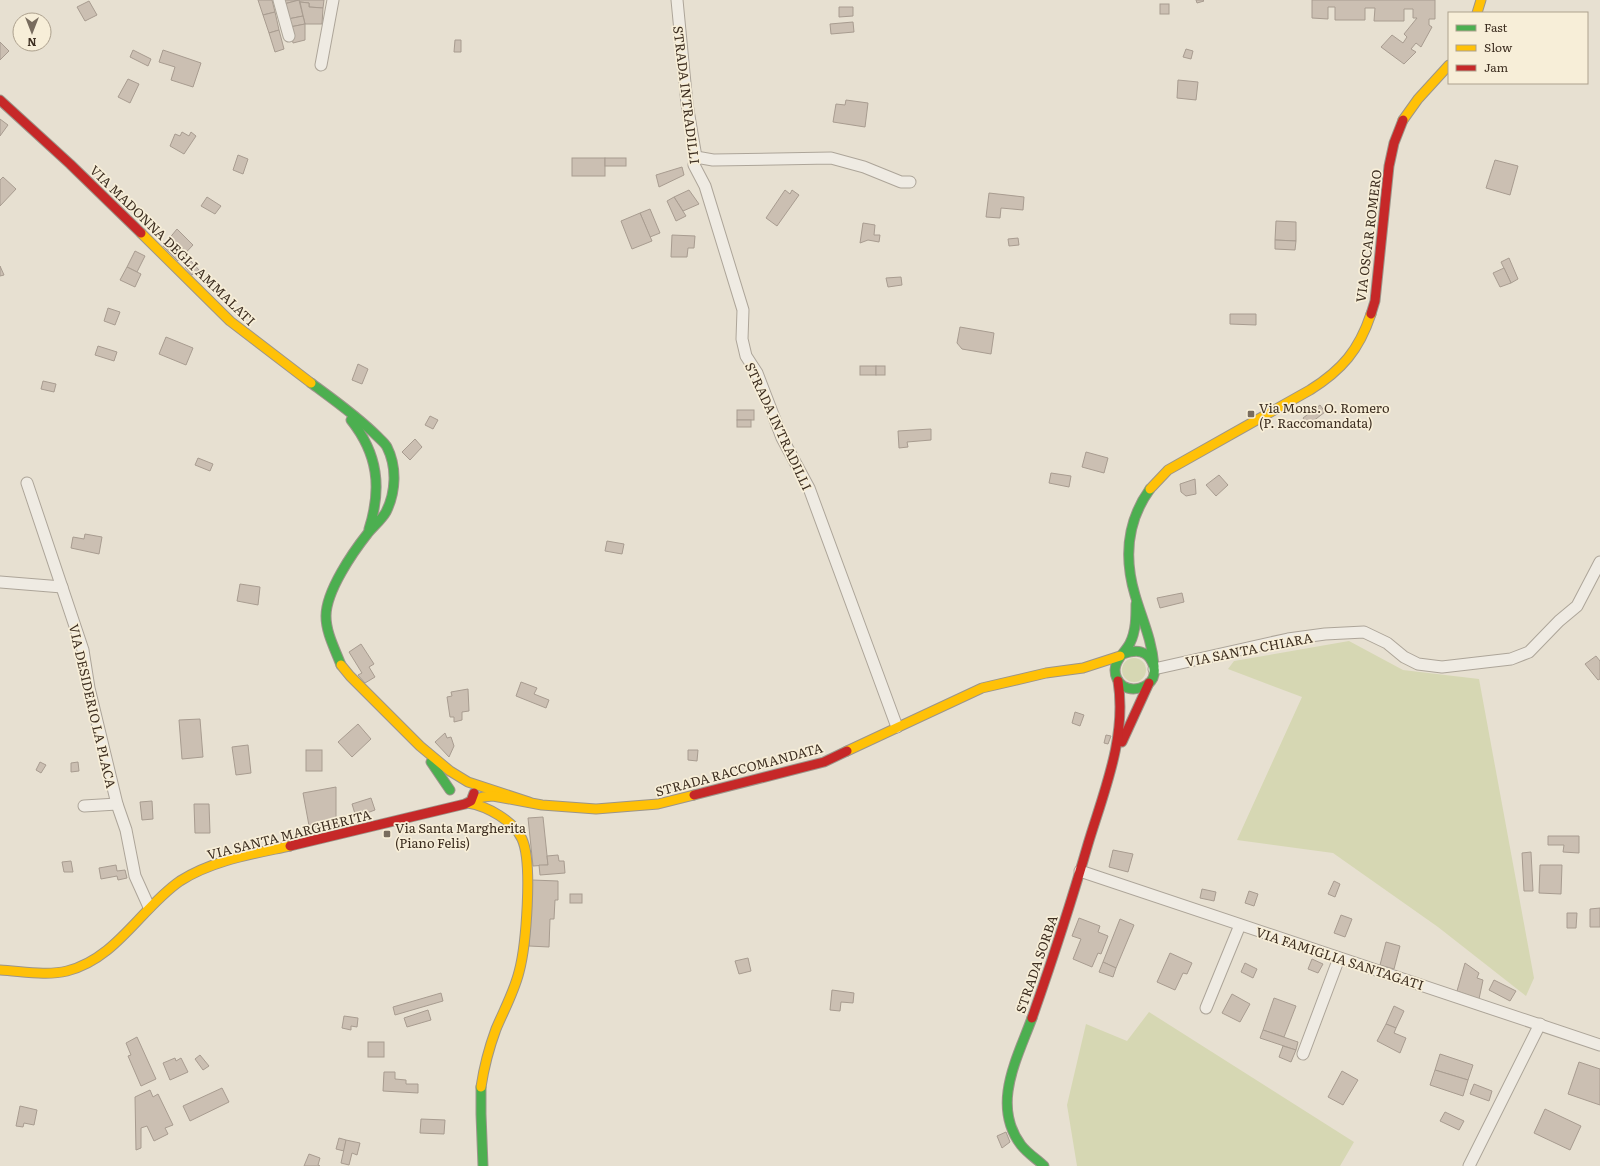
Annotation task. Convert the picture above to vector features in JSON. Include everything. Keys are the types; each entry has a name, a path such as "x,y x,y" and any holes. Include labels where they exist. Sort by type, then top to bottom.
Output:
{"street":[{"path":"279,0 289,36"},
{"path":"321,65 333,0"},
{"name":"STRADA INTRADILLI","path":"677,0 687,104 696,157 694,165 705,186 743,310 742,339 746,356 757,373 782,438 809,488 898,727"},
{"path":"1477,12 1481,0"},
{"name":"VIA OSCAR ROMERO","path":"1136,596 1131,579 1129,560 1130,534 1135,514 1142,500 1150,489 1168,470 1303,394 1328,378 1343,365 1357,345 1371,317 1375,301 1386,187 1396,138 1402,122 1413,106 1448,66"},
{"name":"VIA MADONNA DEGLI AMMALATI","path":"0,100 70,164 230,321 335,402"},
{"path":"696,157 713,160 831,158 864,167 901,182 910,182"},
{"path":"335,402 356,425 370,450 377,477 376,502 368,533"},
{"path":"335,402 364,423 387,446 396,468 393,490 386,512 368,533 332,589 326,616 329,634 342,666 350,676 420,746 467,781 474,788 473,797 468,803"},
{"name":"VIA DESIDERIO LA PLACA","path":"27,483 83,650 89,688 116,804 126,830 135,876 149,907"},
{"name":"VIA SANTA CHIARA","path":"1154,667 1288,639 1325,634 1364,632 1387,643 1404,657 1418,664 1442,668 1511,659 1529,652 1559,621 1577,606 1600,562"},
{"path":"0,582 62,587"},
{"path":"1113,759 1122,715 1122,694 1117,679 1115,666 1130,643 1134,632 1136,620 1136,596"},
{"path":"1113,759 1129,730 1154,674 1153,649 1148,628 1136,596"},
{"path":"1083,668 1136,650 1147,655 1154,667"},
{"path":"1083,668 1106,671 1117,679 1123,686 1130,689 1143,688 1149,683"},
{"name":"STRADA RACCOMANDATA","path":"529,802 542,805 596,808 658,804 824,762 982,688 1046,673 1083,668"},
{"path":"420,746 450,791 451,796 456,803 468,803 486,808 514,828 522,839 526,852 527,869 524,938 519,971 490,1046 482,1075 483,1166"},
{"name":"STRADA SORBA","path":"1044,1166 1021,1146 1013,1134 1008,1116 1006,1095 1009,1079 1050,966 1113,759"},
{"path":"427,812 441,805 454,783 458,781 467,781 529,802"},
{"name":"VIA SANTA MARGHERITA","path":"0,970 54,972 67,971 80,966 105,953 149,907 175,884 200,870 221,863 468,803 483,796 493,796 529,802"},
{"path":"84,806 116,804"},
{"name":"VIA FAMIGLIA SANTAGATI","path":"1080,871 1600,1045"},
{"path":"1206,1008 1240,925"},
{"path":"1302,1054 1339,958"},
{"path":"1469,1166 1540,1024"}],"green space":[{"path":"1349,641 1403,670 1479,679 1534,978 1526,996 1438,927 1333,853 1237,840 1302,697 1228,669 1234,661"},
{"path":"1134,658 1139,659 1145,665 1145,675 1139,681 1134,682 1129,681 1123,675 1122,670 1123,665 1129,659"},
{"path":"1149,1012 1354,1142 1340,1166 1077,1166 1067,1105 1086,1024 1127,1041"}],"building":[{"path":"258,0 272,0 275,12 263,15"},
{"path":"283,0 299,0 284,4"},
{"path":"299,0 303,16 288,19 284,4"},
{"path":"299,0 324,0 323,8 309,7 309,3 300,2"},
{"path":"1196,0 1203,0 1204,1 1197,3"},
{"path":"1312,0 1435,0 1435,19 1429,19 1429,25 1432,27 1421,47 1416,43 1411,49 1416,52 1404,64 1381,47 1392,35 1403,43 1407,37 1404,34 1417,18 1413,18 1413,9 1404,9 1404,21 1374,21 1375,8 1365,8 1365,20 1335,20 1335,7 1328,7 1328,19 1312,18"},
{"path":"89,1 97,15 85,21 77,7"},
{"path":"300,2 309,3 309,7 323,8 322,24 305,24"},
{"path":"1160,4 1169,4 1169,14 1160,14"},
{"path":"839,7 853,7 853,16 839,17"},
{"path":"275,12 279,30 269,33 263,15"},
{"path":"303,16 305,24 290,27 288,19"},
{"path":"853,22 854,32 831,34 830,24"},
{"path":"305,24 305,40 293,43 290,27"},
{"path":"279,30 284,49 275,52 269,33"},
{"path":"455,40 461,40 461,52 454,52"},
{"path":"0,42 9,51 0,60"},
{"path":"1186,49 1193,51 1191,59 1183,57"},
{"path":"133,50 151,59 148,66 130,57"},
{"path":"163,50 201,63 193,87 171,80 175,67 159,62"},
{"path":"128,79 139,84 130,103 118,97"},
{"path":"1178,80 1198,82 1196,100 1177,98"},
{"path":"846,100 868,103 865,127 833,122 836,104 845,105"},
{"path":"0,119 8,125 0,136"},
{"path":"182,132 189,136 191,132 196,136 184,154 170,146 175,134 180,136"},
{"path":"238,155 248,159 243,174 233,170"},
{"path":"572,158 605,158 605,176 572,176"},
{"path":"605,158 626,158 626,166 605,166"},
{"path":"1495,160 1518,166 1510,195 1486,188"},
{"path":"682,167 684,175 659,187 656,175"},
{"path":"3,177 16,189 0,206 0,180"},
{"path":"689,190 699,204 683,211 674,197"},
{"path":"785,190 790,194 792,190 799,195 777,226 766,218"},
{"path":"989,193 1024,197 1023,210 1001,208 1000,218 986,217"},
{"path":"207,197 221,206 215,214 201,206"},
{"path":"674,197 686,216 676,221 667,201"},
{"path":"650,209 660,233 650,237 640,213"},
{"path":"640,213 652,241 632,249 621,221"},
{"path":"1276,221 1296,222 1296,241 1275,240"},
{"path":"863,223 875,225 874,235 880,235 879,242 868,240 860,243"},
{"path":"177,229 193,245 178,261 163,246"},
{"path":"672,235 695,236 694,248 688,248 687,257 671,257"},
{"path":"1018,238 1019,245 1009,246 1008,239"},
{"path":"1275,240 1296,241 1295,250 1275,249"},
{"path":"135,251 145,256 137,272 127,267"},
{"path":"1509,258 1518,279 1511,283 1501,262"},
{"path":"191,261 199,270 192,275 185,267"},
{"path":"0,266 4,275 0,276"},
{"path":"127,267 141,274 135,287 120,280"},
{"path":"1504,268 1511,283 1500,287 1493,273"},
{"path":"901,277 902,285 888,287 886,278"},
{"path":"108,308 120,312 115,325 104,321"},
{"path":"1230,314 1256,314 1256,325 1230,324"},
{"path":"960,327 994,333 991,354 962,349 957,343"},
{"path":"166,337 193,348 186,365 159,354"},
{"path":"98,346 117,352 114,361 95,355"},
{"path":"358,364 368,369 362,384 352,380"},
{"path":"860,366 876,366 876,375 860,375"},
{"path":"876,366 885,366 885,375 876,375"},
{"path":"43,381 56,384 54,392 41,389"},
{"path":"1320,405 1325,412 1308,425 1303,418"},
{"path":"737,410 754,410 754,420 737,420"},
{"path":"430,416 438,420 433,429 425,425"},
{"path":"737,420 751,420 751,427 737,427"},
{"path":"931,429 931,440 907,442 908,447 899,448 898,431"},
{"path":"415,439 422,447 410,460 402,452"},
{"path":"1086,452 1108,458 1104,473 1082,467"},
{"path":"198,458 213,464 210,471 195,465"},
{"path":"1051,473 1071,476 1069,487 1049,483"},
{"path":"1219,475 1228,485 1216,496 1206,485"},
{"path":"1195,479 1196,494 1186,496 1181,492 1180,484"},
{"path":"85,534 102,537 99,554 71,548 73,537 84,539"},
{"path":"607,541 624,544 622,554 605,551"},
{"path":"240,584 260,587 258,605 237,601"},
{"path":"1182,593 1184,602 1160,608 1157,598"},
{"path":"361,644 374,664 369,667 375,677 365,683 358,675 362,673 349,652"},
{"path":"1596,656 1600,661 1600,679 1598,680 1585,664"},
{"path":"521,682 537,688 534,694 549,700 546,708 516,696"},
{"path":"468,689 469,711 462,712 462,720 454,722 454,717 450,717 447,697 452,696 451,692"},
{"path":"1075,712 1084,715 1080,726 1072,723"},
{"path":"200,719 203,757 182,759 179,720"},
{"path":"358,724 371,739 352,757 338,742"},
{"path":"445,733 447,738 451,737 454,746 449,757 435,742"},
{"path":"1106,735 1111,736 1108,744 1104,743"},
{"path":"248,745 251,773 236,775 232,747"},
{"path":"306,750 322,750 322,771 306,771"},
{"path":"688,750 698,750 697,761 688,760"},
{"path":"40,762 46,765 41,773 36,770"},
{"path":"78,762 79,771 71,772 71,763"},
{"path":"336,787 336,826 310,831 303,793"},
{"path":"371,798 375,810 356,817 352,804"},
{"path":"152,801 153,819 142,820 140,802"},
{"path":"194,804 209,804 210,833 195,833"},
{"path":"543,817 548,865 533,866 528,818"},
{"path":"1548,836 1579,836 1579,853 1563,852 1564,845 1548,845"},
{"path":"1113,850 1133,854 1128,872 1109,867"},
{"path":"1531,852 1533,891 1524,891 1522,853"},
{"path":"558,855 559,861 564,861 565,873 540,875 539,865 548,865 547,856"},
{"path":"71,861 73,872 64,872 62,862"},
{"path":"116,865 117,871 125,870 127,878 118,880 117,876 101,879 99,868"},
{"path":"1540,865 1562,865 1561,894 1539,893"},
{"path":"532,880 558,881 558,900 555,900 554,919 550,919 549,947 529,946"},
{"path":"1334,881 1340,884 1335,897 1328,894"},
{"path":"1202,889 1216,892 1214,901 1200,898"},
{"path":"1249,891 1258,894 1254,906 1245,903"},
{"path":"570,894 582,894 582,903 570,903"},
{"path":"1600,908 1600,927 1590,927 1590,909"},
{"path":"1567,913 1577,913 1576,928 1567,928"},
{"path":"1341,915 1352,919 1345,937 1334,933"},
{"path":"1079,918 1100,926 1098,932 1108,936 1101,954 1098,953 1092,967 1073,959 1081,939 1072,936"},
{"path":"1120,919 1134,925 1116,968 1103,962"},
{"path":"1386,942 1400,946 1394,969 1380,965"},
{"path":"1170,953 1192,963 1187,974 1183,973 1175,990 1157,982"},
{"path":"748,958 751,971 739,974 735,961"},
{"path":"1312,959 1323,964 1318,973 1308,969"},
{"path":"1103,962 1116,968 1113,977 1099,972"},
{"path":"1245,963 1257,969 1253,978 1241,972"},
{"path":"1465,963 1479,973 1477,978 1483,980 1479,999 1457,991"},
{"path":"1494,980 1516,991 1510,1001 1489,990"},
{"path":"832,990 854,993 853,1003 841,1002 840,1011 830,1010"},
{"path":"441,993 443,1001 395,1015 393,1007"},
{"path":"1232,994 1250,1004 1240,1022 1222,1013"},
{"path":"1274,998 1296,1006 1284,1037 1263,1030"},
{"path":"1394,1006 1404,1011 1396,1028 1386,1024"},
{"path":"428,1010 431,1020 407,1027 404,1018"},
{"path":"344,1016 358,1018 357,1027 351,1026 351,1030 342,1028"},
{"path":"1386,1024 1396,1028 1394,1033 1406,1038 1400,1053 1377,1041"},
{"path":"1263,1030 1298,1042 1296,1050 1260,1038"},
{"path":"137,1037 156,1079 141,1086 128,1056 131,1055 126,1043"},
{"path":"368,1042 384,1042 384,1057 368,1057"},
{"path":"1283,1046 1296,1050 1291,1062 1279,1057"},
{"path":"1440,1054 1473,1065 1468,1080 1435,1070"},
{"path":"200,1055 209,1066 203,1070 195,1059"},
{"path":"175,1058 176,1061 181,1058 188,1072 170,1080 163,1063"},
{"path":"1579,1062 1600,1069 1600,1105 1568,1094"},
{"path":"1435,1070 1468,1080 1463,1096 1430,1085"},
{"path":"1342,1071 1358,1080 1343,1105 1328,1097"},
{"path":"384,1072 395,1072 395,1079 406,1080 406,1084 418,1084 418,1093 383,1091"},
{"path":"1474,1084 1492,1091 1489,1101 1470,1094"},
{"path":"222,1088 229,1102 190,1121 183,1106"},
{"path":"150,1090 153,1097 158,1094 173,1125 165,1128 168,1134 154,1141 147,1126 141,1128 141,1148 136,1150 135,1097"},
{"path":"20,1106 37,1110 34,1125 24,1123 23,1127 16,1126"},
{"path":"1545,1109 1581,1126 1570,1150 1534,1133"},
{"path":"1445,1112 1464,1121 1459,1130 1440,1121"},
{"path":"421,1119 445,1120 444,1134 420,1133"},
{"path":"1006,1132 1010,1142 1002,1148 997,1136"},
{"path":"339,1138 346,1140 344,1151 336,1149"},
{"path":"346,1140 360,1143 357,1155 352,1153 349,1165 341,1163"},
{"path":"309,1154 320,1158 318,1165 320,1166 304,1166"}],"traffic: fast":[{"path":"311,383 353,415 384,443 390,455 394,471 392,496 386,512 355,550 341,572 330,595 327,606 326,622 331,641 341,665"},
{"path":"351,420 367,446 375,472 375,499 369,529"},
{"path":"1150,489 1142,501 1132,527 1129,567 1135,595 1149,638 1154,666"},
{"path":"1123,654 1139,651 1148,656 1152,662 1154,666 1153,678 1144,687 1131,689 1123,686 1116,677 1115,672 1115,666 1121,656 1128,647 1135,629 1136,604"},
{"path":"431,762 450,790"},
{"path":"1032,1018 1014,1066 1007,1098 1008,1114 1012,1130 1021,1145 1044,1166"},
{"path":"481,1087 483,1166"}],"traffic: slow":[{"path":"1477,12 1481,0"},
{"path":"1403,120 1418,99 1448,66"},
{"path":"141,233 230,321 311,383"},
{"path":"1150,489 1168,470 1310,390 1331,375 1355,349 1371,314"},
{"path":"847,751 982,688 1046,673 1083,668 1120,656"},
{"path":"341,665 350,676 420,746 450,771 468,782 529,802"},
{"path":"471,801 483,797 493,796 542,805 596,809 658,804 694,795"},
{"path":"468,803 483,807 499,815 518,832 522,839 525,851 528,885 522,960 509,1001 491,1043 481,1087"},
{"path":"0,970 51,973 67,971 84,965 100,956 114,944 166,892 180,881 220,863 290,846"}],"traffic: jam":[{"path":"0,100 70,164 141,233"},
{"path":"1371,314 1375,301 1389,166 1394,143 1403,120"},
{"path":"1032,1018 1068,910 1107,784 1117,743 1120,702 1118,681"},
{"path":"1122,742 1149,683"},
{"path":"694,795 824,762 847,751"},
{"path":"290,846 465,804 471,801 474,793"}],"place":[{"name":"Via Mons. O. Romero (P. Raccomandata)","path":"1251,414"},
{"name":"Via Santa Margherita (Piano Felis)","path":"387,834"}]}
